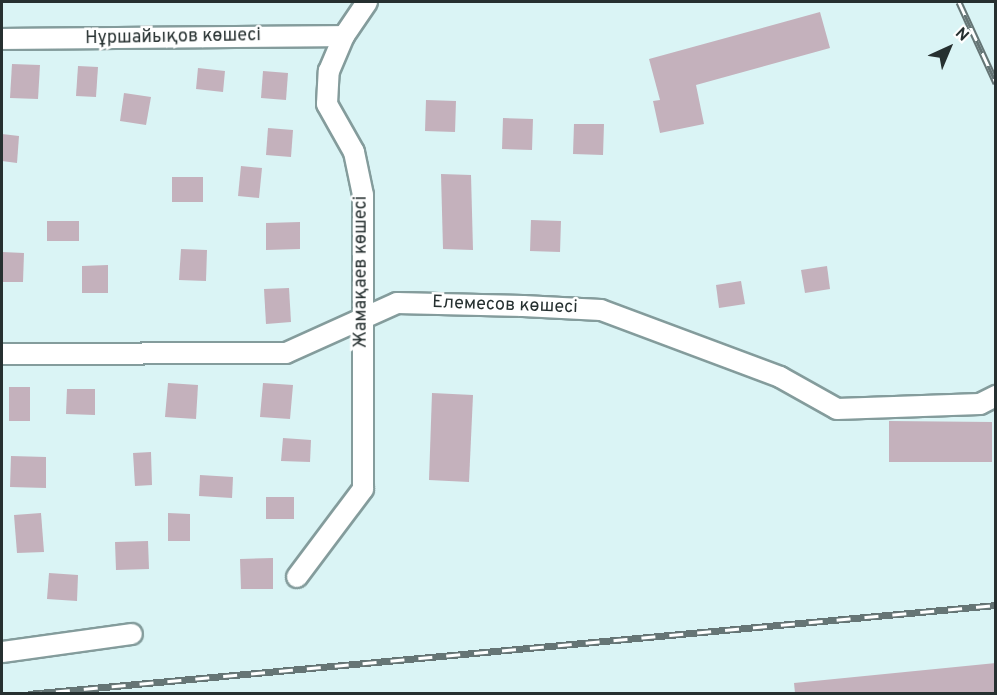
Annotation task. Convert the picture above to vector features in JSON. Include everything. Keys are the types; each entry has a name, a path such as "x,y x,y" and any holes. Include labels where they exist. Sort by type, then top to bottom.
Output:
{"street":[{"name":"Жамақаев көшесі","path":"297,577 363,489 363,195 354,152 327,104 328,71 344,36 367,2"},
{"name":"Нұршайықов көшесі","path":"2,39 344,36"},
{"name":"Елемесов көшесі","path":"2,354 286,353 397,303 602,310 780,377 837,409 980,404 996,396"},
{"path":"2,652 132,634"}],"building":[{"path":"820,12 830,48 696,85 704,124 660,133 653,101 660,100 649,59"},
{"path":"12,64 40,65 38,99 10,98"},
{"path":"78,66 98,67 96,97 76,96"},
{"path":"198,68 225,71 223,92 196,89"},
{"path":"263,71 288,73 286,100 261,98"},
{"path":"124,93 151,97 146,125 120,121"},
{"path":"426,100 456,101 455,132 425,131"},
{"path":"503,118 533,119 532,150 502,149"},
{"path":"574,124 604,124 603,155 573,154"},
{"path":"268,128 293,130 291,157 266,155"},
{"path":"2,134 19,136 17,163 2,161"},
{"path":"241,166 262,168 259,198 238,196"},
{"path":"441,174 471,175 473,250 443,249"},
{"path":"172,177 203,177 203,202 172,202"},
{"path":"531,220 561,221 560,252 530,251"},
{"path":"47,221 79,221 79,241 47,241"},
{"path":"300,222 300,249 266,250 266,223"},
{"path":"181,249 207,250 206,281 179,280"},
{"path":"2,252 24,253 23,282 2,282"},
{"path":"108,265 108,293 82,293 82,266"},
{"path":"827,266 830,289 805,293 801,270"},
{"path":"741,281 745,304 719,308 716,285"},
{"path":"289,288 291,322 266,324 264,289"},
{"path":"168,383 198,385 196,419 165,417"},
{"path":"263,383 293,385 290,419 260,417"},
{"path":"9,387 30,387 30,421 9,421"},
{"path":"67,389 95,389 95,415 66,414"},
{"path":"432,393 473,395 469,482 429,480"},
{"path":"889,421 992,422 992,462 889,462"},
{"path":"283,438 311,440 310,462 281,461"},
{"path":"151,452 152,485 135,486 133,453"},
{"path":"11,456 46,457 46,488 10,487"},
{"path":"200,475 233,477 232,498 199,496"},
{"path":"266,497 294,497 294,519 266,519"},
{"path":"41,513 44,552 17,553 14,515"},
{"path":"168,513 190,514 190,541 168,541"},
{"path":"148,541 149,569 116,570 115,542"},
{"path":"273,558 273,589 241,589 240,559"},
{"path":"49,573 78,575 77,601 47,599"},
{"path":"996,663 996,693 795,693 794,683"}],"railway":[{"path":"959,2 996,83"},
{"path":"28,694 996,605"}]}
